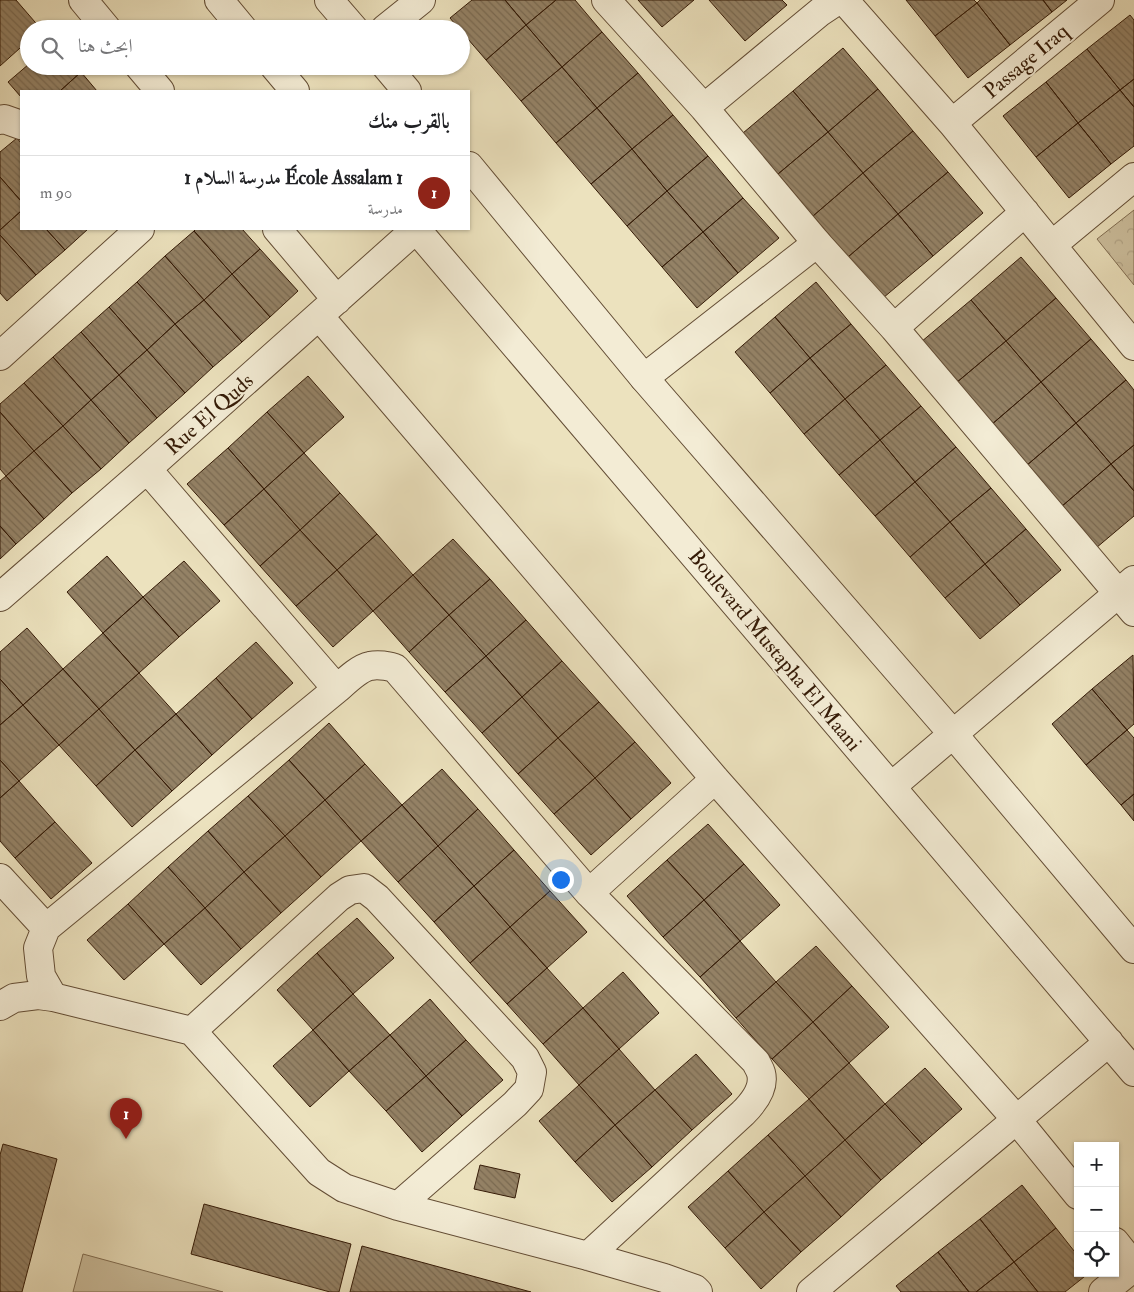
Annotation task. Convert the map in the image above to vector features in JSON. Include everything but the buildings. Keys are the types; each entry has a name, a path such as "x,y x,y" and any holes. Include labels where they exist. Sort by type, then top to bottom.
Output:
{"street":[{"path":"83,0 100,20"},
{"path":"219,0 236,20"},
{"path":"329,0 346,20"},
{"path":"396,20 421,0"},
{"path":"606,0 704,108 817,243 1128,595 953,734 892,786"},
{"path":"844,0 952,123 1134,346"},
{"name":"Passage Iraq","path":"952,123 1100,0"},
{"path":"704,108 823,4"},
{"path":"147,75 159,90"},
{"path":"281,75 293,90"},
{"path":"393,75 405,90"},
{"path":"0,120 4,119 20,125"},
{"path":"470,167 644,378 953,734 1134,949"},
{"path":"1052,246 1134,177"},
{"path":"894,328 1025,212"},
{"path":"277,230 328,308 715,779 1017,1120 1074,1190"},
{"name":"Rue El Quds","path":"0,597 415,230"},
{"name":"Boulevard Mustapha El Maani","path":"417,230 1134,1072"},
{"path":"0,356 133,231"},
{"path":"644,378 817,243"},
{"path":"148,468 336,689"},
{"path":"53,997 41,976 39,958 38,948 46,928 353,676 368,666 382,665 395,668 589,893 756,1062 761,1074 762,1081 754,1102 743,1114 588,1256"},
{"path":"589,893 715,779"},
{"path":"0,878 46,928"},
{"path":"192,1031 339,897 350,890 364,888 377,898 525,1058 532,1072 529,1090 515,1104 398,1206"},
{"path":"0,1006 14,998 38,995 192,1031 319,1172 344,1188 398,1206 664,1278 695,1289 698,1292"},
{"path":"811,1292 1109,1042"},
{"path":"1103,1292 1134,1266 1119,1247"}],"green space":[{"path":"1134,210 1134,285 1097,239"},
{"path":"83,1254 223,1292 73,1292"}],"place":[{"name":"École Assalam 1 مدرسة السلام 1","path":"126,1139"}]}
